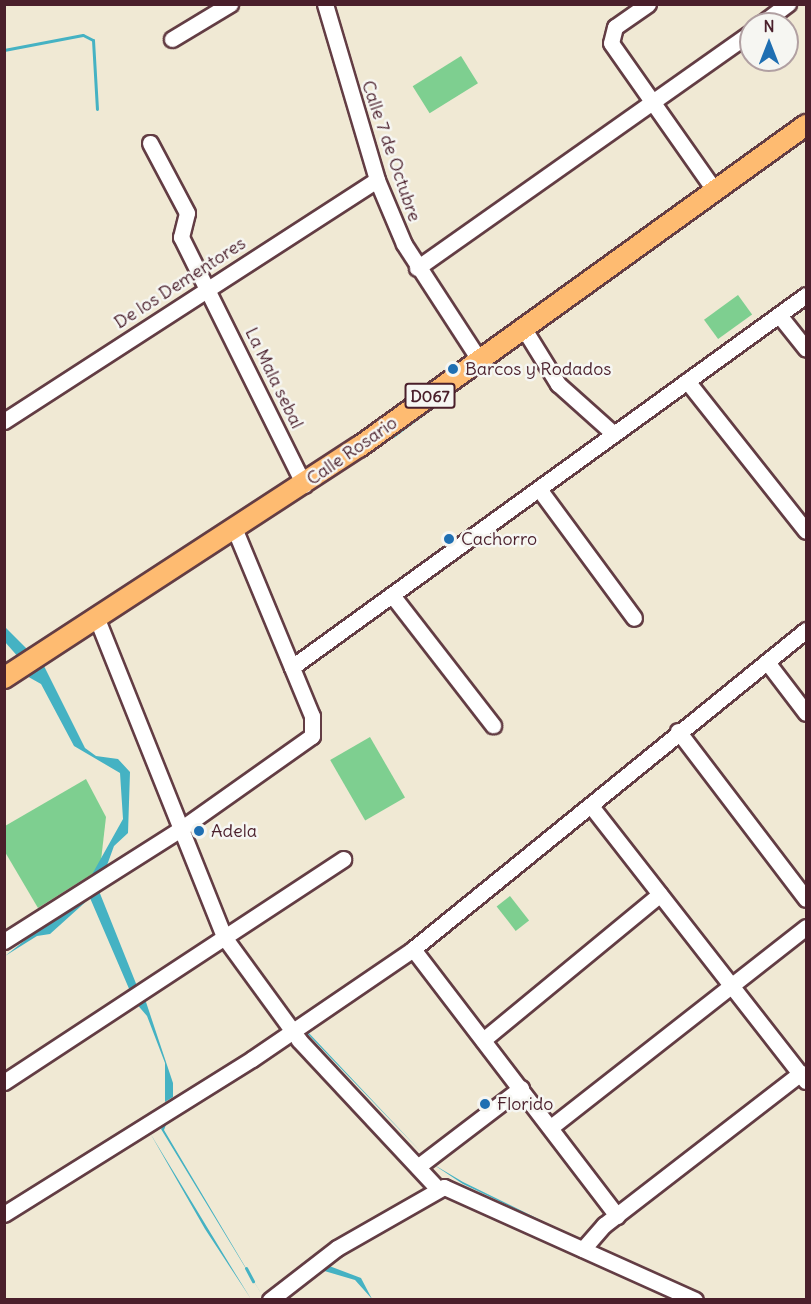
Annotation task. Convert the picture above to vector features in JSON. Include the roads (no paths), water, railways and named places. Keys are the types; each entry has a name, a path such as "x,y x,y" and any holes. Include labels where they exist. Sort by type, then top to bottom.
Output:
{"main road":[{"name":"Calle Rosario","path":"12,673 303,485 480,361 807,125"}],"street":[{"path":"172,39 230,4"},
{"name":"Calle 7 de Octubre","path":"325,4 377,180 417,268 480,361"},
{"path":"648,4 610,34 653,105 715,191"},
{"path":"417,268 653,105 739,41"},
{"name":"La Mala sebal","path":"150,143 185,208 181,237 303,485"},
{"name":"De los Dementores","path":"4,421 377,180"},
{"path":"292,668 807,295"},
{"path":"779,315 807,349"},
{"path":"524,329 558,384 614,434"},
{"path":"687,381 807,531"},
{"path":"538,489 634,618"},
{"path":"4,941 106,874 179,830 312,736 312,717 235,530"},
{"path":"392,595 493,725"},
{"path":"97,619 179,830 224,937 292,1032 420,1165 437,1188"},
{"path":"4,1214 292,1032 413,949 591,806 678,731 807,630"},
{"path":"767,662 807,713"},
{"path":"678,731 807,898"},
{"path":"583,1249 617,1216 804,1077 591,806"},
{"path":"4,1082 343,859"},
{"path":"483,1040 660,894"},
{"path":"551,1127 807,927"},
{"path":"413,949 617,1216"},
{"path":"420,1165 521,1088"},
{"path":"270,1299 337,1248 437,1188 450,1189 695,1299"}],"water":[{"path":"521,342 394,438 392,436"},
{"path":"4,626 27,649 29,654 20,659 5,642"},
{"path":"43,664 85,748 96,756 118,759 130,772 128,833 114,846 106,868 90,878 123,819 120,773 74,746 41,684 25,675"},
{"path":"99,891 137,986 130,991 90,898 50,934 37,936 5,956 75,901"},
{"path":"221,948 145,999 173,1083 173,1097 165,1102 165,1063 147,1016 135,1002"},
{"path":"306,1030 423,1154 305,1031 293,1039"},
{"path":"168,1119 164,1130 262,1295 161,1129"},
{"path":"150,1133 230,1265 251,1299 205,1229"},
{"path":"431,1163 463,1182 581,1240 463,1184"},
{"path":"324,1264 361,1278 372,1299 355,1280 321,1270"}],"waterway":[{"path":"4,50 83,35 93,40 97,109"},
{"path":"246,1268 253,1281"}],"place":[{"name":"Barcos y Rodados","path":"453,369"},
{"name":"Cachorro","path":"449,539"},
{"name":"Adela","path":"199,831"},
{"name":"Florido","path":"485,1104"}]}
